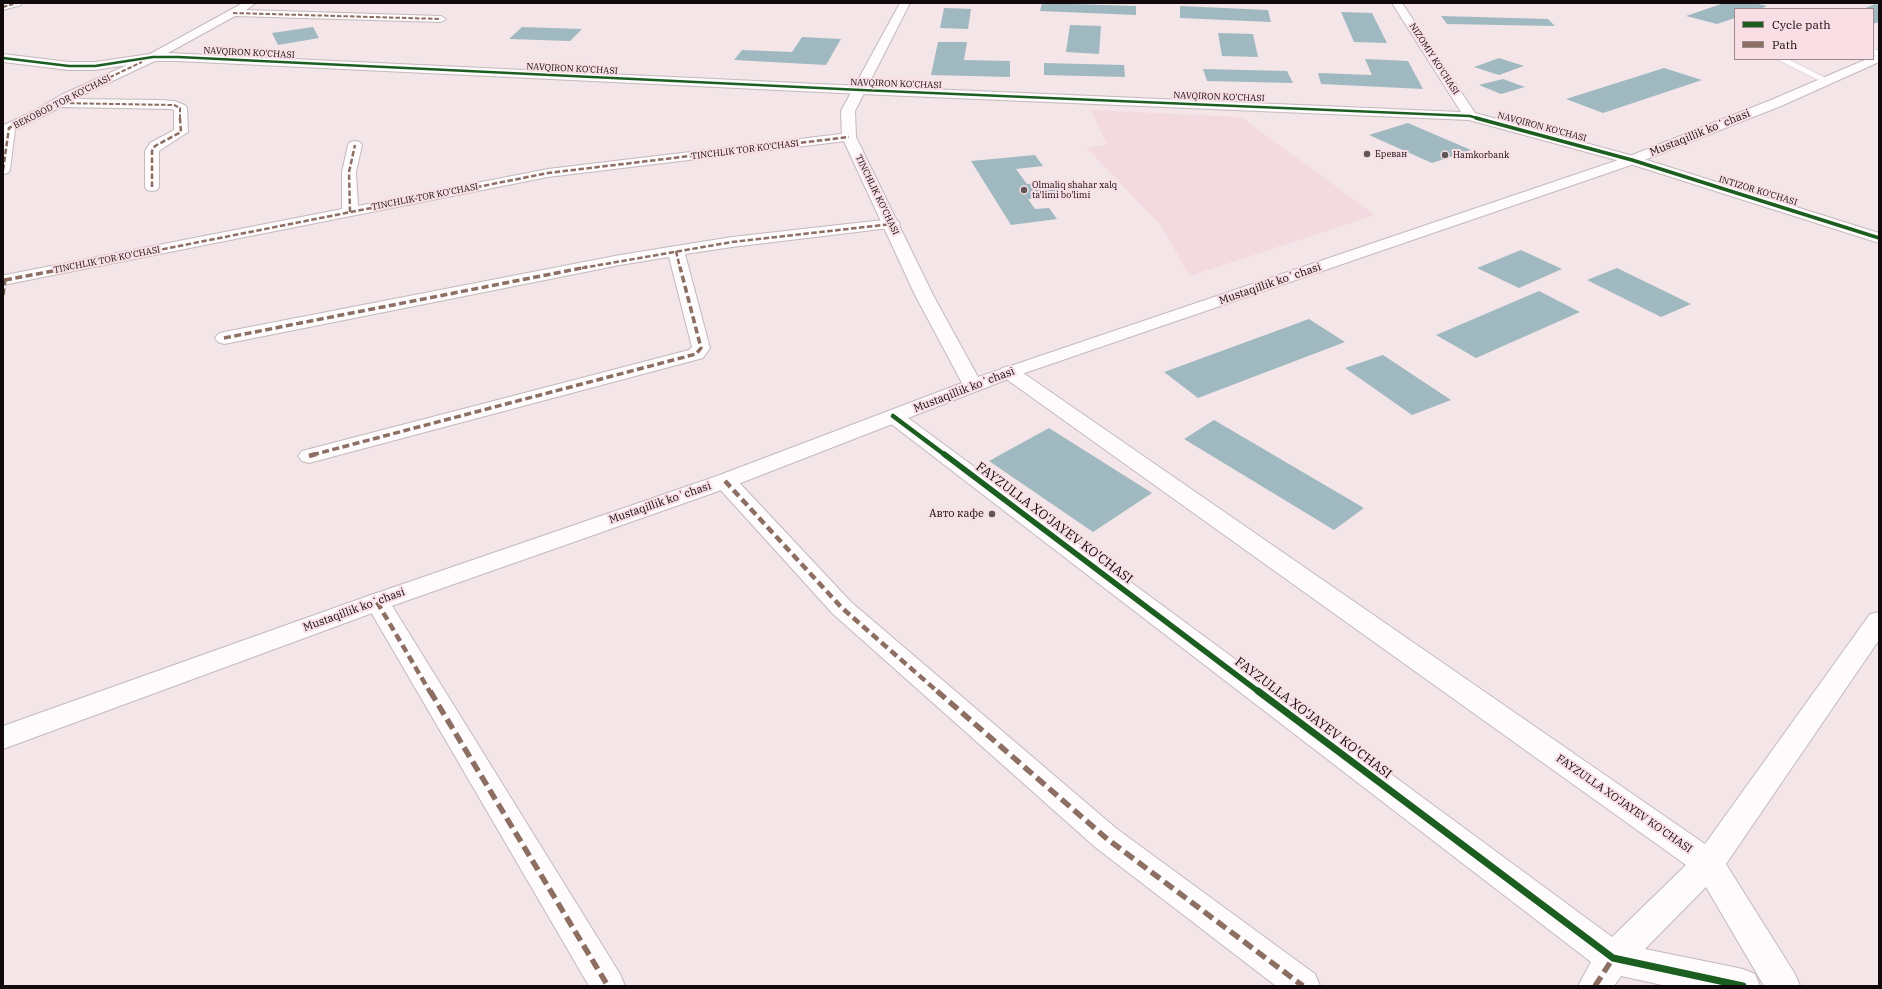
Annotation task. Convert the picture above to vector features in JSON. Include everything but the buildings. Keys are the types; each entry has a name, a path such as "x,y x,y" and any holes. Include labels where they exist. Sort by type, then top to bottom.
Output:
{"street":[{"path":"3,7 17,3"},
{"name":"BEKOBOD TOR KO'CHASI","path":"3,170 9,128 153,57 251,3"},
{"name":"TINCHLIK KO'CHASI","path":"905,3 861,90 848,111 849,138 892,224 924,295 973,385"},
{"name":"NIZOMIY KO'CHASI","path":"1397,3 1470,116"},
{"path":"233,12 442,19"},
{"path":"3,58 47,64 95,66 153,57"},
{"name":"NAVQIRON KO'CHASI","path":"153,57 861,90 1470,116 1632,160"},
{"name":"Mustaqillik koʻchasi","path":"3,738 377,602 725,480 1009,372 1632,160 1827,81 1879,58"},
{"path":"57,103 160,104 174,105 180,108 181,132 155,146 152,151 152,187"},
{"name":"TINCHLIK TOR KO'CHASI","path":"4,285 350,212 548,174 849,138"},
{"path":"350,212 349,172 355,145"},
{"name":"INTIZOR KO'CHASI","path":"1632,160 1879,238"},
{"path":"224,338 620,260 732,242 892,224"},
{"path":"308,456 696,354 701,348 676,251"},
{"name":"FAYZULLA XO‘JAYEV KO'CHASI","path":"1009,372 1709,864"},
{"name":"FAYZULLA XO‘JAYEV KO'CHASI","path":"893,416 1614,958 1743,986"},
{"path":"725,480 848,614 1106,838 1303,986"},
{"path":"377,602 470,759 608,986"},
{"path":"1595,986 1614,958 1709,864 1879,621"},
{"path":"1709,864 1783,986"}],"lane":[{"path":"1783,60 1827,81"}],"shaded area":[{"path":"1091,110 1241,117 1375,215 1190,276 1161,226 1086,147 1107,145"}],"marked path":[{"path":"3,7 17,3"},
{"path":"233,13 441,19"},
{"path":"3,170 9,128 37,115 66,98 142,62"},
{"path":"57,103 160,104 174,105 180,108 181,132 155,146 152,151 152,187"},
{"path":"5,280 548,173 849,137"},
{"path":"350,212 349,172 355,145"},
{"path":"224,338 620,260 732,242 892,224"},
{"path":"309,456 696,354 701,348 676,251"},
{"path":"3,280 5,280 3,295"},
{"path":"725,481 842,608 1106,838 1303,986"},
{"path":"377,602 608,986"},
{"path":"1595,986 1613,958"}],"cycle path":[{"path":"3,58 25,62 69,66 95,66 153,57 178,57 861,90 1470,116 1632,160 1879,238"},
{"path":"893,416 1613,958 1743,986"}],"place":[{"name":"Ереван","path":"1367,154"},
{"name":"Hamkorbank","path":"1445,155"},
{"name":"Olmaliq shahar xalq ta'limi bo'limi","path":"1024,190"},
{"name":"Авто кафе","path":"992,514"}]}
